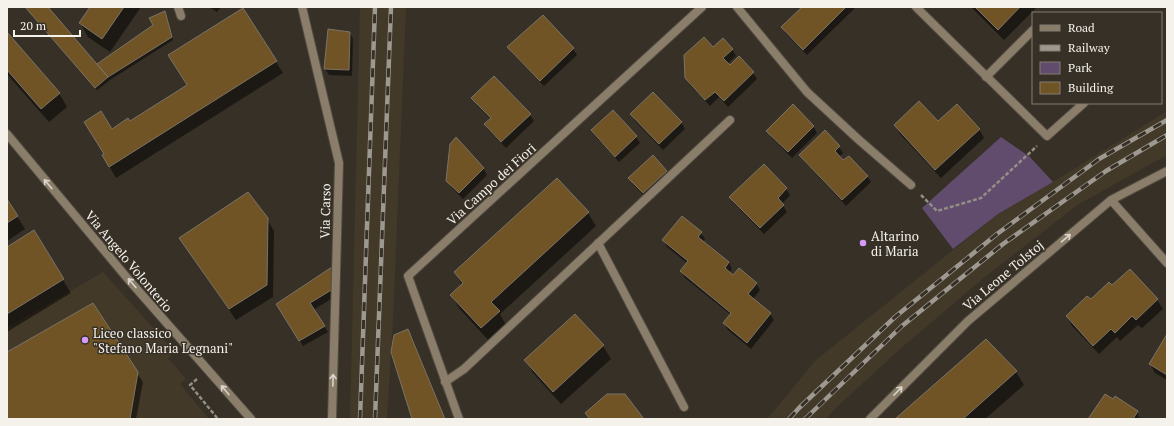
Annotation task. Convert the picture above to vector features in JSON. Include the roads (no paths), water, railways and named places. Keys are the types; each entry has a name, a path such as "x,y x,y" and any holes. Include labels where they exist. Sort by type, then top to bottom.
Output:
{"street":[{"path":"178,7 181,16"},
{"name":"Via Carso","path":"302,7 338,163 332,419"},
{"name":"Via Campo dei Fiori","path":"459,419 408,276 702,7"},
{"path":"737,7 807,92 911,185"},
{"path":"916,7 1047,136 1083,104"},
{"path":"986,77 1032,31"},
{"path":"446,382 464,369 730,120"},
{"name":"Via Angelo Volonterio","path":"7,134 158,313 251,419"},
{"name":"Via Leone Tolstoj","path":"870,419 968,321 1111,200 1167,171"},
{"path":"1111,200 1167,263"},
{"path":"598,243 684,407"}],"railway":[{"path":"360,419 375,7"},
{"path":"375,419 391,7"},
{"path":"789,419 895,317 997,234 1099,159 1167,120"},
{"path":"805,419 902,326 1003,244 1106,171 1167,135"}],"place":[{"name":"Altarino di Maria","path":"863,243"},
{"name":"Liceo classico \"Stefano Maria Legnani\"","path":"85,340"}]}
